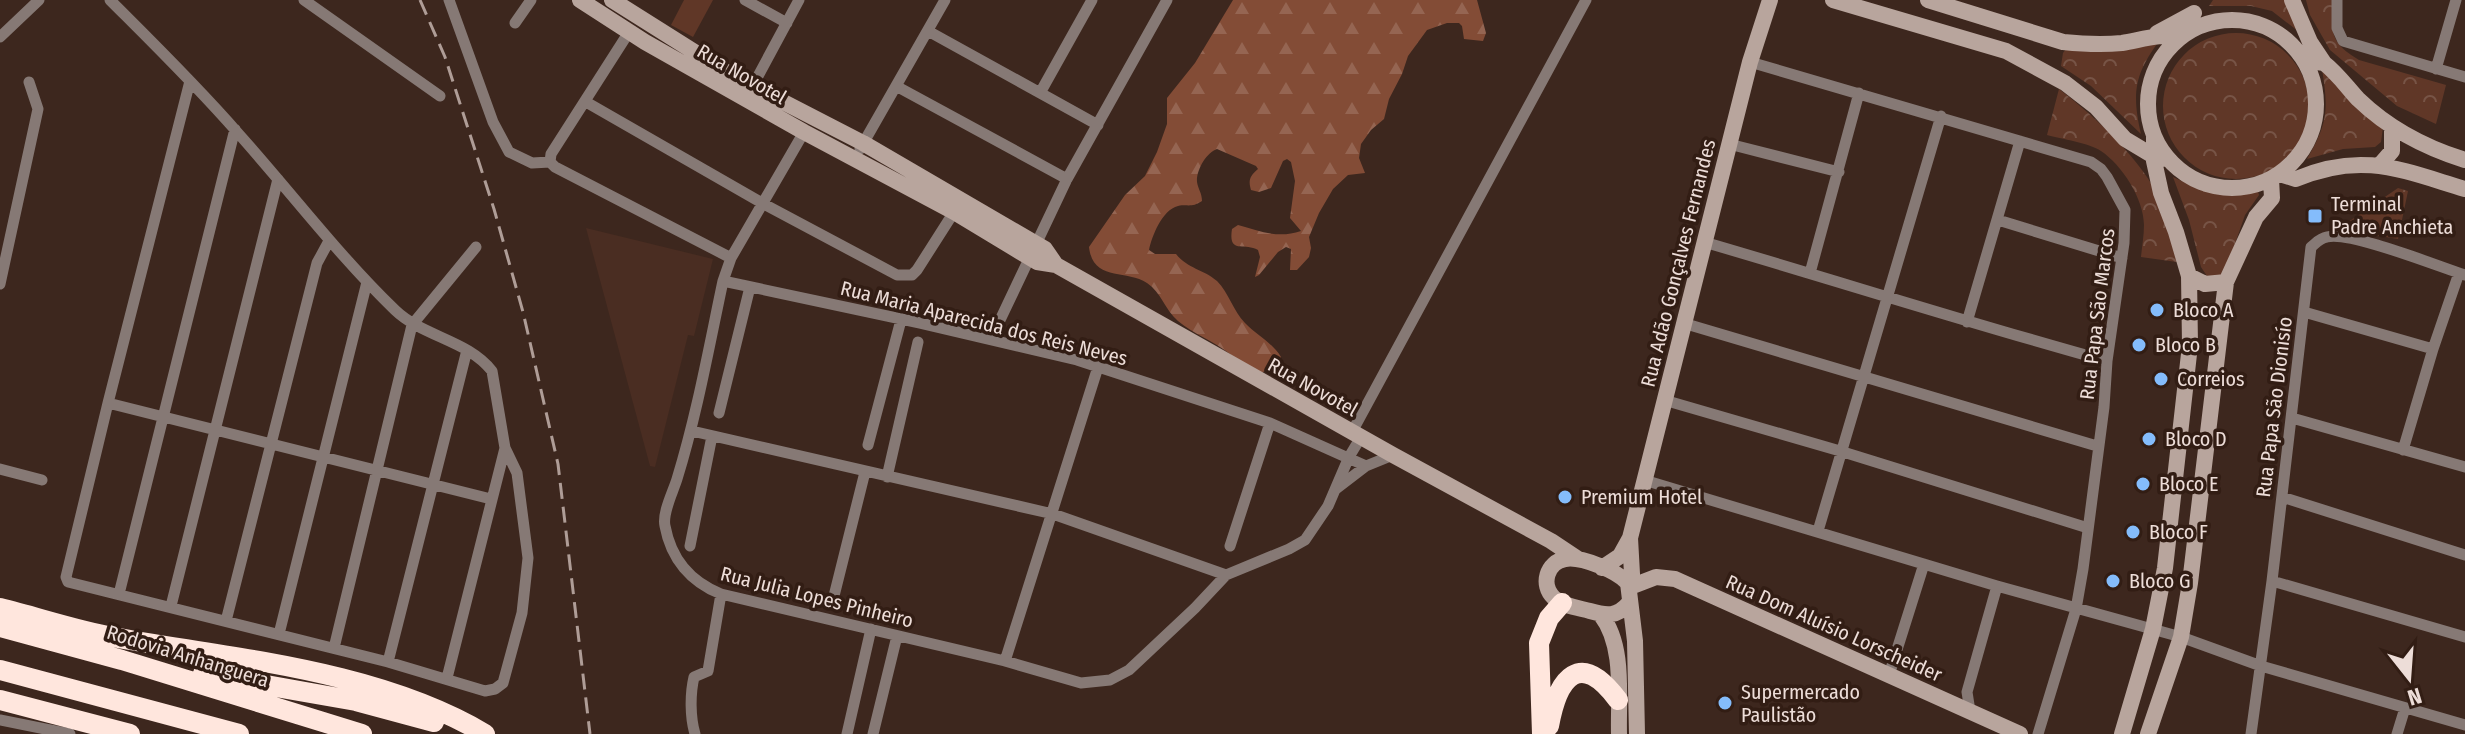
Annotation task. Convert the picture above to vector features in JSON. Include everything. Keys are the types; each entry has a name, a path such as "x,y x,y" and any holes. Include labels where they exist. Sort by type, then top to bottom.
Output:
{"highway":[{"path":"1545,734 1539,643 1549,618 1562,603"},
{"path":"0,608 108,636 369,685 441,711 485,734"},
{"name":"Rodovia Anhanguera","path":"0,627 122,660 362,734"},
{"path":"122,660 356,701 476,734"},
{"path":"0,670 239,734"},
{"path":"1545,734 1559,689 1572,675 1581,673 1595,677 1618,700"},
{"path":"0,700 130,734"}],"street":[{"path":"0,37 39,0"},
{"path":"110,0 190,81 235,129 367,282 412,325 467,350 492,371 505,448 517,473 528,558 522,613 503,683 495,689 485,691 388,662 68,582 66,577 108,403 190,81"},
{"path":"304,0 440,96"},
{"path":"449,0 493,122 509,152 532,163 550,162 731,258"},
{"path":"515,23 531,0"},
{"path":"745,0 787,23"},
{"path":"749,93 799,0"},
{"path":"854,159 945,0"},
{"path":"1040,93 1092,0"},
{"path":"991,339 1067,179 1167,0"},
{"name":"Rua Julia Lopes Pinheiro","path":"804,132 731,258 723,281 692,431 664,523 677,560 687,573 708,589 721,594 1005,661 1081,683 1110,680 1129,670 1226,575 1305,540 1328,506 1356,434 1586,0"},
{"name":"Rua Adão Gonçalves Fernandes","path":"1602,568 1620,556 1630,538 1750,62 1770,0"},
{"path":"1833,0 2006,51 2059,79 2096,107 2125,139 2201,183 2220,188 2247,187 2338,165 2358,164 2402,171 2465,189"},
{"path":"1918,25 1928,0 2063,42 2100,44 2182,36 2208,23 2235,20 2261,25 2311,57 2392,127 2465,160"},
{"path":"2184,173 2162,151 2154,137 2148,116 2148,94 2154,72 2165,53 2182,36 2194,13 2206,0"},
{"path":"2268,203 2314,128 2317,109 2311,57 2292,0"},
{"path":"2337,0 2337,28 2343,41 2465,77"},
{"path":"2436,69 2456,0"},
{"path":"550,162 551,154 629,32 620,2 587,4"},
{"name":"Rua Novotel","path":"620,2 804,132 1032,250"},
{"name":"Rua Novotel","path":"587,4 629,32 749,93 863,143 1032,250 1037,262 1056,265 1551,541 1578,559"},
{"path":"2147,38 2194,13"},
{"path":"928,31 1098,125"},
{"name":"Rua Papa São Marcos","path":"1750,62 2091,162 2101,169 2125,210 2127,217 2107,361 2104,407 2076,609 2038,734"},
{"path":"0,284 38,109 29,82"},
{"path":"896,86 1067,179"},
{"path":"1810,273 1859,93"},
{"path":"586,102 762,203 897,275 905,277 917,270 954,212"},
{"path":"1818,531 1941,116"},
{"path":"2379,166 2392,151 2392,127"},
{"path":"119,594 235,129"},
{"path":"2122,734 2153,629 2165,568 2190,345 2189,276 2161,193 2154,157 2154,137"},
{"path":"1967,322 2020,141"},
{"path":"1729,144 1839,172"},
{"path":"2148,734 2181,637 2226,282 2256,217 2268,203 2282,177"},
{"path":"171,606 278,179"},
{"path":"1998,220 2122,258"},
{"name":"Rua Papa São Dionisío","path":"2251,734 2311,247 2330,235 2351,237 2462,274"},
{"path":"226,621 317,263 329,241"},
{"path":"1704,242 2107,361"},
{"path":"334,648 412,325 476,247"},
{"path":"2403,450 2433,349 2462,274"},
{"path":"2189,276 2205,284 2226,282"},
{"name":"Rua Maria Aparecida dos Reis Neves","path":"723,281 991,339 1098,367 1270,423 1366,466"},
{"path":"279,634 367,282"},
{"path":"719,413 750,287"},
{"path":"2304,312 2433,349"},
{"path":"868,445 901,320"},
{"path":"1683,323 2097,446"},
{"path":"887,477 918,342"},
{"path":"388,662 467,350"},
{"path":"1005,661 1098,367"},
{"path":"1664,400 2088,528"},
{"path":"108,403 491,499"},
{"path":"2292,418 2465,467"},
{"path":"1230,546 1270,423"},
{"path":"692,431 1053,514 1226,575"},
{"path":"690,546 712,436"},
{"path":"447,678 505,448"},
{"name":"Rua Julia Lopes Pinheiro","path":"1336,489 1366,466 1393,455"},
{"path":"0,469 42,480"},
{"path":"833,600 865,472"},
{"path":"1644,480 1997,586 2181,637 2261,666 2465,725"},
{"path":"2282,497 2465,555"},
{"name":"Rua Adão Gonçalves Fernandes","path":"1630,538 1632,574 1629,591 1635,641 1637,734"},
{"path":"1548,570 1566,558 1578,559 1615,572 1629,591 1616,614 1601,615 1555,599 1547,582 1548,570 1551,541"},
{"path":"1889,675 1924,564"},
{"name":"Rua Dom Aluísio Lorscheider","path":"1629,591 1656,577 1675,579 2020,734"},
{"path":"2272,581 2465,637"},
{"path":"1954,704 1964,699 1967,692 1997,586"},
{"path":"695,734 692,726 692,686 694,677 708,671 721,594"},
{"path":"1601,615 1609,624 1616,646 1619,734"},
{"path":"847,734 871,629"},
{"path":"873,734 897,636"},
{"path":"1967,692 1970,711"},
{"path":"2397,734 2405,708"},
{"path":"0,720 70,734"}],"shaded area":[{"path":"586,228 713,259 694,336 688,335 655,467 650,466"}],"green space":[{"path":"684,0 713,0 693,37 671,25"},
{"path":"1233,0 1477,0 1486,33 1483,41 1464,39 1459,23 1447,23 1427,30 1408,56 1389,99 1384,119 1361,144 1359,158 1365,173 1348,175 1333,189 1309,237 1309,257 1297,270 1290,270 1291,249 1286,247 1255,277 1260,257 1258,250 1235,245 1231,237 1232,229 1238,225 1277,234 1301,231 1290,218 1295,181 1291,162 1287,159 1283,161 1271,188 1259,192 1251,190 1250,183 1251,176 1258,169 1256,166 1217,149 1203,162 1198,172 1202,201 1172,208 1163,218 1149,250 1155,254 1176,254 1217,281 1241,318 1281,357 1278,364 1261,373 1258,379 1224,349 1178,321 1147,283 1112,273 1097,265 1089,247 1125,195 1145,176 1167,124 1167,98 1195,63"},
{"path":"2213,0 2288,0 2303,35 2272,11 2251,6 2209,6"},
{"path":"2306,0 2334,0 2334,36 2342,48 2359,60 2446,85 2436,124 2397,106 2330,50 2310,15"},
{"path":"2236,33 2264,39 2287,55 2303,78 2309,106 2303,134 2287,157 2264,173 2236,179 2208,173 2185,157 2169,134 2163,106 2169,78 2185,55 2208,39"},
{"path":"2163,36 2146,60 2138,82 2136,106 2141,134 2091,86 2061,66 2063,53 2069,45"},
{"path":"2321,63 2383,127 2381,142 2375,147 2343,149 2307,159 2320,134 2325,112"},
{"path":"2059,89 2089,113 2143,171 2166,211 2184,263 2141,257 2144,225 2140,204 2124,174 2109,157 2090,146 2047,135"},
{"path":"2173,177 2214,191 2257,188 2259,195 2245,215 2223,278 2207,276 2201,267 2189,220"},
{"path":"2398,188 2408,191 2398,239 2338,229"}],"railway":[{"path":"420,0 445,57 523,312 558,464 590,734"}],"place":[{"name":"Terminal Padre Anchieta","path":"2315,216"},
{"name":"Bloco A","path":"2157,310"},
{"name":"Bloco B","path":"2139,345"},
{"name":"Correios","path":"2161,379"},
{"name":"Bloco D","path":"2149,439"},
{"name":"Bloco E","path":"2143,484"},
{"name":"Premium Hotel","path":"1565,497"},
{"name":"Bloco F","path":"2133,532"},
{"name":"Bloco G","path":"2113,581"},
{"name":"Supermercado Paulistão","path":"1725,703"}]}
